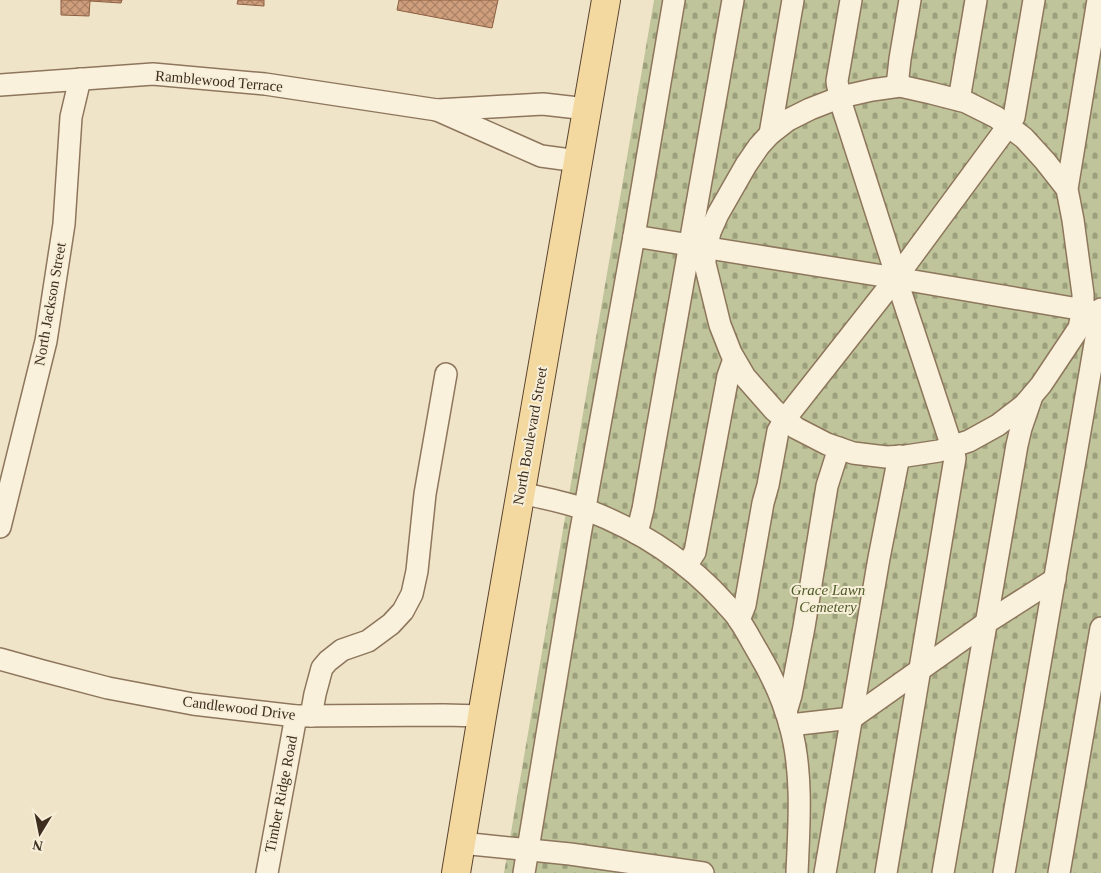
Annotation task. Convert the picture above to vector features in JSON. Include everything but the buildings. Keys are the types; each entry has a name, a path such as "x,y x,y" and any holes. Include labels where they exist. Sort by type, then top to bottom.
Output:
{"main road":[{"name":"North Boulevard Street","path":"456,873 606,0"}],"street":[{"path":"524,873 585,509 674,0"},
{"path":"637,533 698,246 733,0"},
{"path":"770,134 793,0"},
{"path":"851,0 837,81 838,89 896,278 955,458 886,873"},
{"path":"900,86 899,68 910,0"},
{"path":"959,100 976,0"},
{"path":"739,620 746,605 763,503 778,431 785,419 896,278 1014,117 1034,0"},
{"path":"1004,873 1055,579 1096,311 1083,294 1073,220 1066,189 1098,0"},
{"name":"Ramblewood Terrace","path":"0,85 153,74 265,84 437,110 543,104 587,109"},
{"name":"North Jackson Street","path":"0,527 46,341 64,224 71,116 80,79"},
{"path":"698,246 710,232 746,165 770,134 788,120 810,109 841,97 872,90 900,86 966,102 988,113 1024,138 1045,161 1066,189"},
{"name":"Ramblewood Terrace","path":"437,110 541,156 578,161"},
{"path":"634,236 1096,311"},
{"path":"698,246 704,255 720,325 731,353 745,377 774,410 796,428 819,440 853,453 886,457 939,451 969,441 998,425 1024,405 1041,385 1079,328 1096,311"},
{"path":"686,566 695,552 728,376 734,359"},
{"name":"Timber Ridge Road","path":"267,873 304,716 315,694 322,668 342,650 368,641 391,624 402,611 412,594 418,571 426,494 446,374"},
{"path":"943,873 1017,445 1033,394"},
{"path":"788,719 827,486 839,448"},
{"path":"825,873 879,558 899,456"},
{"path":"521,493 585,509 651,540 686,566 712,589 739,620 764,661 780,694 788,719 798,768 797,873"},
{"path":"788,719 852,718 986,623 1055,579"},
{"path":"1059,873 1101,628"},
{"name":"Candlewood Drive","path":"0,659 118,690 193,704 304,716 482,716"},
{"path":"461,843 528,849 586,865 704,873"}],"green space":[{"name":"Grace Lawn Cemetery","path":"654,0 1101,0 1101,873 504,873"}]}
